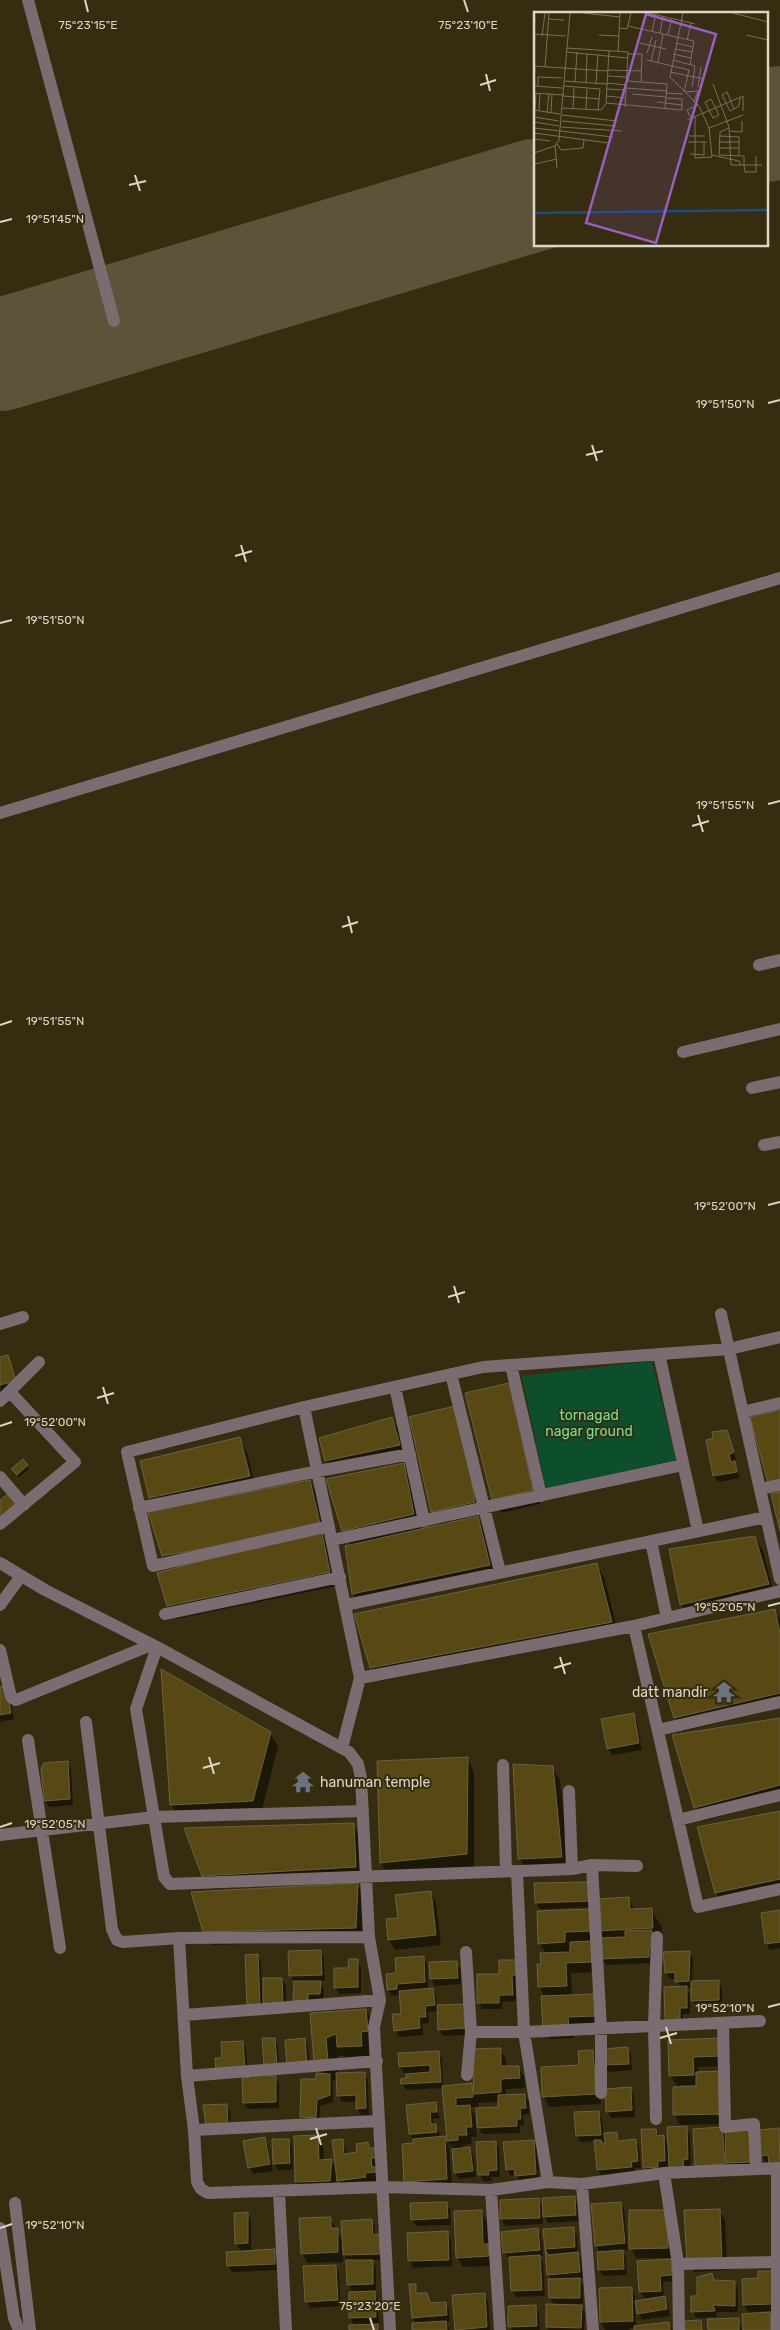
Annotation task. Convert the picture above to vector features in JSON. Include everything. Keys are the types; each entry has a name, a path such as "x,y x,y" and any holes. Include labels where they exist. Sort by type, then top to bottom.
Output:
{"street":[{"path":"28,0 114,321"},
{"path":"0,812 780,578"},
{"path":"759,965 780,960"},
{"path":"683,1052 780,1029"},
{"path":"752,1088 780,1082"},
{"path":"764,1145 780,1142"},
{"path":"721,1314 766,1517 777,1549 780,1579"},
{"path":"0,1324 23,1317"},
{"path":"329,1526 152,1566 127,1452 304,1407 483,1367 729,1349 780,1337"},
{"path":"659,1354 698,1531"},
{"path":"0,1524 75,1462 5,1396 39,1362"},
{"path":"511,1365 541,1496"},
{"path":"451,1374 500,1572"},
{"path":"395,1386 424,1520"},
{"path":"743,1412 780,1403"},
{"path":"304,1407 360,1678 342,1748"},
{"path":"139,1508 410,1454"},
{"path":"332,1540 683,1465"},
{"path":"0,1477 24,1505"},
{"path":"760,1489 780,1485"},
{"path":"346,1605 766,1517"},
{"path":"651,1541 667,1618"},
{"path":"0,1563 45,1590 154,1646 342,1748 349,1752 358,1764 363,1811 369,1937 380,2000 374,2027 390,2330"},
{"path":"0,1605 21,1576"},
{"path":"165,1614 340,1577"},
{"path":"360,1678 634,1626 780,1591"},
{"path":"634,1626 698,1907 780,1889"},
{"path":"0,1650 11,1697 16,1700 154,1646"},
{"path":"154,1646 136,1709 164,1877 170,1884 572,1869 592,1866 637,1866"},
{"path":"658,1730 780,1702"},
{"path":"86,1722 114,1938 123,1942 179,1938 369,1937"},
{"path":"28,1740 60,1948"},
{"path":"503,1765 524,2032 548,2182"},
{"path":"569,1790 572,1869"},
{"path":"678,1820 780,1795"},
{"path":"0,1835 99,1825 154,1817 363,1811"},
{"path":"592,1866 601,2029 600,2093"},
{"path":"656,2119 654,2026 657,1937"},
{"path":"179,1938 185,2015 187,2076 194,2130 197,2182 201,2190 208,2193 382,2187 491,2190 548,2182 582,2184 664,2174 779,2168 777,2330"},
{"path":"466,1952 471,2032 467,2075"},
{"path":"185,2015 380,2000"},
{"path":"471,2032 524,2032 760,2022"},
{"path":"723,2024 725,2127 754,2124 756,2168"},
{"path":"187,2076 377,2061"},
{"path":"194,2130 378,2121"},
{"path":"664,2174 678,2264 679,2330"},
{"path":"582,2184 593,2330"},
{"path":"491,2190 500,2330"},
{"path":"279,2192 286,2330"},
{"path":"15,2203 30,2330"},
{"path":"0,2228 14,2318 19,2330"},
{"path":"678,2264 778,2262"}],"green space":[{"name":"tornagad nagar ground","path":"652,1361 676,1460 546,1489 522,1376"}],"building":[{"path":"8,1355 16,1381 0,1385 0,1357"},
{"path":"509,1383 533,1490 492,1500 465,1393"},
{"path":"459,1405 475,1502 431,1512 409,1417"},
{"path":"780,1410 780,1483 769,1487 750,1417"},
{"path":"392,1417 400,1445 325,1461 319,1438"},
{"path":"727,1430 734,1452 729,1455 731,1462 735,1461 737,1472 713,1476 706,1440 713,1438 712,1432"},
{"path":"240,1437 250,1476 149,1498 140,1461"},
{"path":"23,1459 28,1465 17,1475 11,1469"},
{"path":"404,1463 414,1514 342,1531 326,1479"},
{"path":"310,1480 321,1528 162,1556 148,1512"},
{"path":"780,1492 780,1531 771,1494"},
{"path":"9,1493 18,1504 0,1519 0,1500"},
{"path":"478,1516 490,1565 352,1594 345,1546"},
{"path":"321,1528 330,1572 167,1606 157,1573"},
{"path":"755,1536 769,1584 680,1605 669,1549"},
{"path":"597,1563 612,1622 370,1668 354,1614"},
{"path":"775,1609 780,1633 780,1693 674,1718 648,1634"},
{"path":"161,1669 271,1732 253,1801 170,1805"},
{"path":"7,1686 11,1713 0,1715 0,1687"},
{"path":"634,1713 639,1743 607,1749 601,1719"},
{"path":"780,1718 780,1785 694,1808 672,1735"},
{"path":"468,1757 467,1854 380,1863 377,1761"},
{"path":"68,1761 70,1799 44,1801 41,1768 44,1763"},
{"path":"513,1764 553,1766 562,1857 518,1859"},
{"path":"780,1811 780,1879 715,1893 697,1827"},
{"path":"354,1823 356,1867 202,1876 184,1828"},
{"path":"590,1882 591,1901 535,1903 534,1883"},
{"path":"358,1883 356,1928 203,1932 191,1892"},
{"path":"431,1891 436,1935 388,1940 386,1919 398,1918 395,1895"},
{"path":"629,1897 630,1909 652,1908 653,1928 598,1931 596,1899"},
{"path":"592,1909 593,1931 565,1932 565,1942 538,1944 537,1911"},
{"path":"780,1910 780,1942 765,1944 761,1913"},
{"path":"652,1930 653,1948 649,1948 649,1957 601,1959 600,1938 625,1937 625,1931"},
{"path":"591,1941 592,1962 566,1963 567,1986 538,1987 537,1964 541,1964 540,1953 570,1952 570,1942"},
{"path":"321,1950 322,1975 289,1976 288,1951"},
{"path":"690,1951 689,1981 675,1982 675,1972 665,1973 663,1952"},
{"path":"258,1954 260,2006 247,2006 245,1955"},
{"path":"424,1956 425,1982 397,1984 397,1989 387,1990 386,1974 396,1973 395,1958"},
{"path":"349,1959 358,1959 358,1987 334,1988 334,1968 348,1968"},
{"path":"499,1960 519,1960 519,1975 512,1975 513,1995 499,1995 499,2003 477,2003 477,1974 499,1974"},
{"path":"457,1961 458,1978 430,1979 429,1962"},
{"path":"263,1978 282,1978 283,2003 263,2004"},
{"path":"719,1980 719,2000 691,2001 691,1981"},
{"path":"294,1981 321,1981 320,1994 308,1994 308,2001 293,2001"},
{"path":"687,1986 687,2008 680,2008 680,2023 665,2023 664,1987"},
{"path":"433,1988 435,2005 425,2006 426,2017 419,2017 420,2028 394,2031 392,2014 401,2014 399,1991"},
{"path":"594,1994 595,2016 568,2017 569,2028 543,2029 541,1996"},
{"path":"465,2004 466,2028 438,2030 437,2005"},
{"path":"366,2009 368,2031 361,2032 362,2046 337,2047 336,2034 326,2038 328,2061 314,2062 310,2013"},
{"path":"262,2038 275,2038 277,2066 264,2066"},
{"path":"305,2038 307,2064 287,2066 285,2040"},
{"path":"719,2038 719,2056 693,2057 694,2075 669,2076 668,2040"},
{"path":"243,2041 245,2070 216,2072 215,2058 222,2058 221,2042"},
{"path":"628,2047 629,2064 603,2065 602,2049"},
{"path":"501,2048 501,2066 519,2066 520,2078 501,2079 501,2092 474,2094 472,2049"},
{"path":"593,2050 596,2094 542,2097 541,2067 579,2065 578,2051"},
{"path":"439,2051 441,2082 401,2084 400,2079 406,2078 406,2074 430,2072 430,2065 399,2067 398,2053"},
{"path":"722,2071 723,2114 673,2115 673,2087 696,2086 696,2072"},
{"path":"365,2072 366,2108 356,2109 356,2095 337,2096 336,2073"},
{"path":"250,2073 268,2073 270,2076 276,2076 276,2102 243,2103 242,2078 250,2077"},
{"path":"316,2073 330,2074 330,2095 317,2100 316,2118 300,2117 301,2079 316,2079"},
{"path":"472,2083 473,2097 456,2098 456,2106 470,2105 472,2127 466,2127 467,2135 458,2135 458,2140 447,2141 442,2086"},
{"path":"631,2087 632,2110 606,2112 605,2089"},
{"path":"525,2094 526,2108 520,2108 521,2119 517,2119 517,2126 477,2128 476,2108 498,2107 498,2095"},
{"path":"436,2102 437,2112 430,2112 431,2124 436,2124 437,2132 409,2134 406,2105"},
{"path":"227,2104 228,2125 206,2126 203,2105"},
{"path":"599,2111 601,2135 576,2136 574,2112"},
{"path":"687,2126 688,2159 683,2160 684,2169 669,2169 667,2127"},
{"path":"722,2127 725,2164 695,2166 693,2129"},
{"path":"779,2128 780,2165 769,2166 768,2155 761,2156 758,2130"},
{"path":"641,2129 656,2129 657,2136 664,2135 665,2161 658,2161 658,2167 643,2168"},
{"path":"751,2130 752,2162 726,2163 725,2131"},
{"path":"617,2132 618,2141 636,2139 638,2161 631,2162 632,2167 597,2170 594,2140 601,2140 602,2144 605,2144 604,2133"},
{"path":"318,2135 319,2160 332,2159 330,2181 295,2182 294,2136"},
{"path":"445,2136 447,2179 404,2182 402,2144 413,2143 413,2139"},
{"path":"265,2137 270,2164 248,2168 243,2141"},
{"path":"272,2139 289,2139 290,2163 273,2164"},
{"path":"343,2139 344,2154 357,2152 356,2144 368,2142 369,2148 375,2148 376,2158 371,2158 372,2167 377,2167 376,2172 365,2173 366,2177 337,2181 332,2140"},
{"path":"534,2140 536,2174 515,2176 514,2169 506,2170 503,2142"},
{"path":"496,2141 497,2170 488,2171 489,2175 478,2175 476,2142"},
{"path":"470,2147 473,2171 454,2173 452,2149"},
{"path":"575,2196 576,2215 543,2217 542,2198"},
{"path":"539,2198 540,2218 500,2219 500,2200"},
{"path":"447,2202 448,2218 411,2220 410,2203"},
{"path":"621,2202 625,2243 595,2246 591,2204"},
{"path":"720,2209 722,2260 687,2262 684,2210"},
{"path":"482,2210 483,2244 488,2244 489,2256 456,2258 454,2211"},
{"path":"629,2210 668,2210 668,2248 629,2249"},
{"path":"248,2212 248,2243 235,2244 234,2213"},
{"path":"331,2217 331,2228 338,2228 338,2252 301,2254 299,2218"},
{"path":"372,2219 373,2235 379,2234 380,2254 343,2255 341,2221"},
{"path":"574,2227 575,2247 545,2249 543,2229"},
{"path":"538,2228 540,2250 503,2253 501,2232"},
{"path":"448,2231 449,2260 408,2261 407,2233"},
{"path":"275,2249 275,2264 227,2266 226,2252"},
{"path":"545,2249 548,2255 578,2252 580,2272 547,2275"},
{"path":"623,2250 624,2269 598,2270 597,2252"},
{"path":"540,2255 542,2290 511,2291 509,2257"},
{"path":"671,2259 672,2275 660,2276 661,2291 639,2292 637,2261"},
{"path":"346,2260 373,2260 373,2284 347,2285"},
{"path":"336,2265 338,2300 305,2302 303,2266"},
{"path":"758,2271 772,2271 773,2304 743,2305 742,2279 758,2278"},
{"path":"712,2273 714,2280 735,2281 735,2306 713,2305 715,2311 691,2312 691,2296 697,2296 697,2277"},
{"path":"580,2278 580,2298 549,2298 548,2279"},
{"path":"409,2284 416,2284 416,2293 427,2293 430,2303 446,2302 447,2315 412,2318"},
{"path":"632,2287 633,2321 600,2322 599,2288"},
{"path":"375,2291 376,2317 349,2318 349,2292"},
{"path":"485,2293 487,2327 455,2330 452,2295"},
{"path":"665,2296 667,2309 637,2314 635,2301"},
{"path":"546,2304 582,2305 581,2328 546,2327"},
{"path":"536,2305 537,2326 508,2327 508,2306"},
{"path":"770,2312 771,2330 743,2330 742,2314"},
{"path":"739,2318 739,2330 708,2330 707,2319"},
{"path":"701,2320 702,2330 684,2330 683,2321"},
{"path":"446,2321 447,2330 412,2330 412,2323"},
{"path":"669,2322 670,2330 634,2330 634,2326"},
{"path":"378,2324 378,2330 349,2330 349,2325"}],"runway":[{"path":"768,125 780,122"},
{"path":"0,355 534,195"}],"place":[{"name":"datt mandir","path":"724,1692"},
{"name":"hanuman temple","path":"303,1782"}]}
